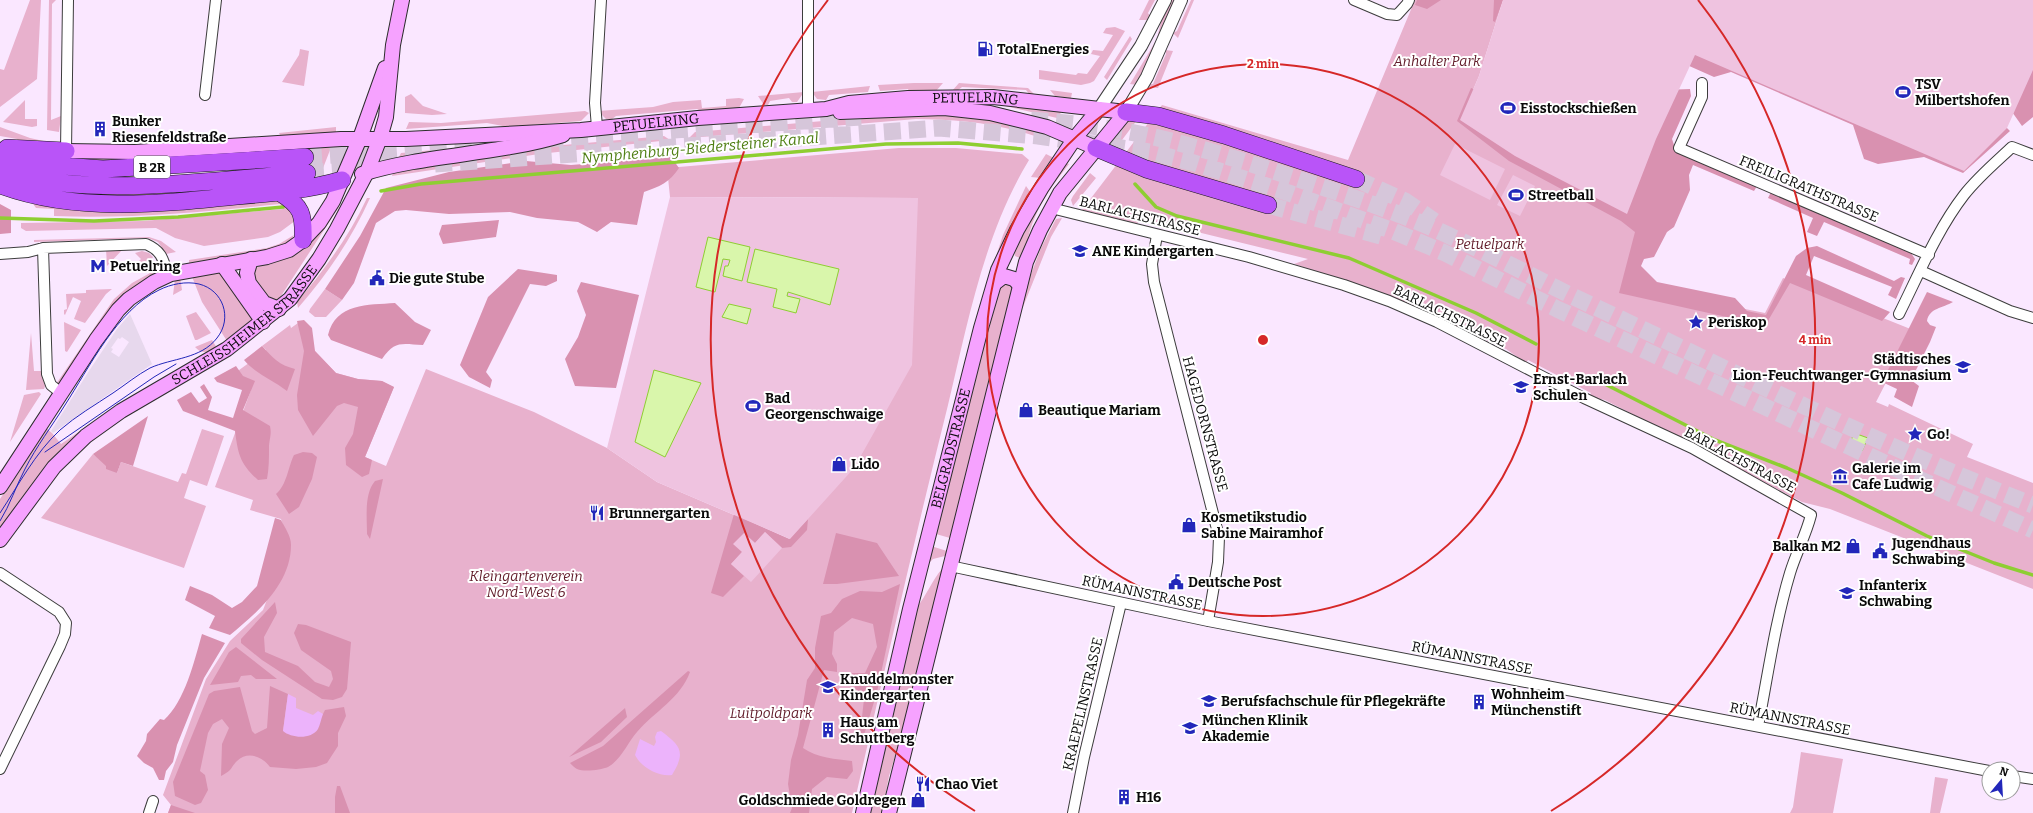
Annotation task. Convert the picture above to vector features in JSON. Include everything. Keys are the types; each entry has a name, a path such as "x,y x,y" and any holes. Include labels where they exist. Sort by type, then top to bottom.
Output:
{"highway":[{"path":"1126,112 1158,116 1217,133 1356,179"},
{"path":"0,147 66,151"},
{"path":"1096,148 1146,169 1268,205"},
{"name":"B 2R","path":"0,156 35,164 103,169 306,165 107,186 31,180 0,173"},
{"path":"0,185 20,192 59,199 121,204 206,199 311,189 342,180"},
{"path":"279,192 294,202 300,211 304,220 304,240"}],"main road":[{"name":"SCHLEISSHEIMER STRASSE","path":"0,540 54,467 86,436 122,411 227,349 263,322 290,299 319,259 367,172 380,138 386,117 393,45 402,0"},
{"name":"SCHLEISSHEIMER STRASSE","path":"0,487 61,393 118,310 129,299 168,275 267,257 289,250 304,240 320,224 342,180 360,138 393,45"},
{"name":"PETUELRING","path":"342,180 367,172 415,161 537,143 581,130 597,127 698,118 808,111 826,109 855,102 961,96 1025,100 1126,112"},
{"name":"PETUELRING","path":"826,109 844,112 944,108 990,113 1047,127 1096,148"},
{"name":"BELGRADSTRASSE","path":"863,813 910,610 994,282 1006,253 1038,193 1075,138 1099,109"},
{"name":"BELGRADSTRASSE","path":"889,813 1026,262 1051,208 1060,193 1126,112"},
{"name":"PETUELRING","path":"66,151 135,152 360,138 406,139 581,130"},
{"path":"1006,253 1009,260 1019,264 1026,262"},
{"path":"251,259 247,273 249,283 264,303 278,309"},
{"path":"222,264 263,322"},
{"path":"994,282 1004,276 1014,279 1020,285"}],"street":[{"path":"66,151 68,0"},
{"path":"205,95 216,0"},
{"path":"597,127 595,103 601,0"},
{"path":"808,0 808,111"},
{"path":"1099,109 1141,46 1165,0"},
{"path":"1126,112 1147,77 1181,0"},
{"path":"1354,0 1387,14 1396,15 1408,4 1409,0"},
{"name":"FREILIGRATHSTRASSE","path":"1702,84 1702,97 1679,148 1929,255"},
{"path":"1899,314 1950,215 1964,195 1979,177 2012,146 2032,153"},
{"name":"BARLACHSTRASSE","path":"1051,208 1249,257 1344,285 1395,304 1436,322 1584,398 1692,448 1811,515 1790,571 1758,726"},
{"name":"HAGEDORNSTRASSE","path":"1157,235 1152,258 1154,282 1219,537 1218,562 1208,621"},
{"path":"0,254 28,252 43,248 146,244 157,249 164,261 168,275"},
{"path":"43,248 47,374 51,386 61,393"},
{"path":"1921,271 1937,280 2010,311 2033,318"},
{"name":"RÜMANNSTRASSE","path":"950,566 1208,621 1618,701 1758,726 1981,769"},
{"path":"0,573 59,612 66,623 65,634 60,646 0,769"},
{"name":"KRAEPELINSTRASSE","path":"1073,813 1084,756 1121,603"},
{"path":"2021,777 2033,779"},
{"path":"149,813 153,801"}],"green space":[{"path":"30,0 41,0 37,79 0,107 0,69 4,70"},
{"path":"49,0 56,0 52,4 51,120 61,116 59,132 47,130"},
{"path":"1149,0 1155,0 1148,13 1150,16 1149,20 1139,20"},
{"path":"1171,0 1175,0 1137,85 1130,84 1157,39 1162,17"},
{"path":"1191,0 1194,0 1178,38 1173,33 1177,31"},
{"name":"Petuelpark","path":"1415,0 1503,0 1479,76 1460,120 1640,230 1625,285 1765,313 1783,278 1913,330 1876,402 1888,407 1889,404 1973,444 1967,457 2033,483 2033,589 1830,509 1802,502 1605,400 1589,397 1591,393 1528,360 1526,363 1506,349 1380,293 1294,264 1308,259 1140,218 1137,224 1082,210 1162,105 1348,160"},
{"path":"1115,27 1125,31 1094,81 1081,85 1039,79 1039,70 1076,75 1078,73 1087,74 1100,56 1091,54 1093,50 1103,51 1113,35 1103,33 1106,28"},
{"path":"1130,36 1132,39 1107,80 1104,77"},
{"path":"300,49 309,51 304,86 282,82 299,55"},
{"path":"1165,50 1173,51 1158,88 1148,87 1148,84 1153,84 1166,54"},
{"path":"943,83 936,91 910,93 908,89 880,91 878,85"},
{"path":"959,83 1028,88 1035,95 1030,95 1026,90 962,87 957,91 952,91"},
{"path":"870,86 868,92 829,95 826,100 817,99 812,92"},
{"path":"1050,90 1072,93 1071,98 1055,96"},
{"path":"804,92 797,102 792,102 789,98 770,101 768,105 764,105 758,96"},
{"path":"411,94 423,106 447,114 432,115 405,113 405,97"},
{"path":"726,99 744,99 739,108 703,112 697,109 616,116 612,119 606,119 598,111 653,107 673,102 701,100 702,108 726,106"},
{"path":"25,100 25,119 37,119 37,126 32,127 3,122"},
{"path":"997,104 1063,110 1057,118"},
{"path":"585,111 589,113 581,121 508,127 487,123 406,129 409,122 441,123"},
{"path":"916,113 976,117 1048,132 1041,138 1010,129 979,123 916,119 689,138 695,132"},
{"path":"1126,120 1137,120 1116,148 1111,140"},
{"path":"0,127 30,138 48,142 19,143 17,139 0,136"},
{"path":"336,127 336,133 281,137 279,133"},
{"path":"664,136 670,140 539,154 392,176 394,170 541,147"},
{"path":"332,145 318,181 190,191 177,197 115,199 16,187 306,180 304,150 114,163 50,157 114,160"},
{"path":"477,146 398,159 401,153"},
{"name":"Luitpoldpark","path":"899,148 956,148 1022,154 1029,160 1013,188 1000,218 979,279 911,558 852,813 168,813 171,805 163,795 206,679 230,641 263,610 289,543 281,519 250,510 253,500 215,487 251,390 235,373 266,350 262,346 290,325 291,328 298,323 315,351 336,373 358,379 382,381 394,387 365,457 386,466 426,369 534,412 607,448 657,482 790,539 918,198 670,197 667,168"},
{"path":"1046,154 1054,158 1041,178 1031,177"},
{"path":"1063,162 1069,164 1046,195 1040,206 1031,228 1025,254 1020,258 1015,256 1015,249 1019,238"},
{"path":"1090,173 1096,178 1073,206 1071,200 1073,196"},
{"path":"1026,186 1031,193 985,298 982,299 1003,235"},
{"path":"367,198 370,198 347,242 319,283 298,308 297,302 317,278 344,240"},
{"path":"283,199 299,218 280,232 268,237 204,246 175,238 156,228 26,231 21,228 21,223 143,221 283,209 280,204 139,216 82,217 54,216 54,209 36,208 31,201"},
{"path":"339,207 281,296 276,301 271,300 253,278 255,269 264,264 282,260 299,252 313,240 325,225 335,208"},
{"path":"1062,218 1051,237 1023,307 1020,303 1041,248 1056,219"},
{"path":"294,235 288,246 189,263 189,260 267,248 279,244"},
{"path":"149,237 161,241 176,252 166,254 158,242 148,238 34,242 34,240"},
{"path":"106,249 123,249 107,266"},
{"path":"142,251 149,253 153,257 149,264 138,270 135,265 141,259 135,253"},
{"path":"159,268 157,275 61,383 56,384 114,299 132,283"},
{"path":"216,271 220,273 252,318 251,322 227,341 202,302 191,274"},
{"path":"180,277 182,290 173,295 175,279"},
{"path":"1006,281 1014,287 950,538 936,534 987,328 1001,284"},
{"path":"112,289 106,294 85,323 74,319 81,301 73,297 65,315 64,314 64,310 67,309 66,294 86,293 86,290"},
{"path":"325,289 342,300 326,317 315,317 309,312 310,309"},
{"path":"196,312 211,333 195,340 186,316"},
{"path":"64,322 81,330 67,352 65,351"},
{"path":"31,333 34,371 42,371 45,386 44,389 26,390"},
{"path":"212,340 217,348 211,351 203,352 195,347"},
{"path":"39,392 41,394 10,442 24,395"},
{"path":"102,416 87,429 0,531 0,499 46,428 61,444"},
{"path":"202,429 224,436 207,486 190,480 184,498 206,506 184,568 41,518 93,454 117,473 121,462 178,482 182,473 186,474"},
{"path":"931,546 947,551 945,556 933,559 926,566"},
{"path":"942,569 945,569 889,776 882,813 869,813 917,607"},
{"path":"1801,752 1843,759 1833,813 1790,813 1793,807"},
{"path":"1935,777 1948,779 1940,813 1930,813"}],"shaded area":[{"path":"1417,0 1441,0 1427,9 1415,5"},
{"path":"1494,0 1503,0 1495,22 1493,21"},
{"name":"TSV Milbertshofen","path":"1503,0 2033,0 2033,70 2007,128 1964,171 1695,55 1656,139 1627,214 1515,156 1460,120 1479,76"},
{"path":"1701,37 2003,124 2010,131 1963,173 1924,157 1878,164 1864,159 1853,125 1731,72 1714,77 1687,65"},
{"path":"2033,56 2033,117 2022,126 2010,109"},
{"path":"1471,88 1493,96 1690,89 1691,96 1672,139 1674,145 1682,154 1757,186 1754,191 1693,165 1689,175 1690,190 1674,227 1667,232 1654,257 1644,259 1641,266 1657,282 1735,298 1747,311 1766,315 1796,256 1807,248 1817,246 1894,281 1901,277 1905,278 1896,299 1888,295 1892,287 1814,256 1806,275 1890,312 1882,321 1790,283 1769,319 1767,326 1619,293 1635,232 1621,221 1509,161 1457,121"},
{"path":"1455,144 1505,169 1490,200 1440,175"},
{"path":"671,157 679,168 672,177 664,183 644,192 637,225 611,222 597,232 578,222 537,218 510,212 449,214 406,210 395,211 376,223 354,283 342,300 325,289 360,236 386,188 449,172 526,161 571,165"},
{"name":"Streetball","path":"1513,175 1535,186 1520,216 1497,205"},
{"path":"1771,192 1911,253 1915,259 1912,265 1909,264 1910,259 1824,222 1817,236 1807,232 1813,218 1768,198"},
{"name":"Bad Georgenschwaige","path":"670,197 918,198 912,365 854,468 790,539 657,482 607,448"},
{"path":"0,204 11,210 11,233 0,234"},
{"path":"499,220 496,237 443,244 439,234 442,225"},
{"path":"708,237 750,247 742,281 723,276 725,266 728,266 730,260 723,259 715,292 696,287"},
{"path":"755,249 839,269 830,305 788,292 787,296 800,299 796,313 773,307 777,289 747,282"},
{"path":"518,269 557,275 557,281 546,286 530,284 486,372 492,380 490,388 469,377 460,365 488,297"},
{"path":"581,282 639,295 616,388 575,386 565,359 578,337 586,315 577,291"},
{"path":"1927,292 1953,302 1933,311 1928,317 1927,321 1930,325 1936,327 1911,380 1919,386 1912,407 1894,397 1897,389 1882,382"},
{"path":"395,303 415,322 431,330 423,345 400,344 391,349 382,359 331,340 328,335 332,325 338,317 346,311 374,304"},
{"path":"729,304 751,309 747,324 722,317"},
{"path":"130,314 152,364 53,433 51,431 117,329","holes":["122,337 129,342 119,357 111,352 113,349 111,348 118,338 120,339"]},
{"path":"304,320 312,328 315,351 336,373 358,379 382,381 394,387 365,457 372,460 369,474 362,477 346,465 345,448 353,434 358,407 344,403 337,406 313,436 298,410 297,395 304,351 297,321"},
{"path":"262,346 277,360 295,369 287,391 259,373 244,360"},
{"path":"236,366 243,376 255,381 243,410 270,426 271,429 267,479 258,480 247,469 237,446 235,431 183,411 177,400 191,392 199,403 207,398 200,387 204,384 212,397 208,410 233,418 242,390 217,382 214,378"},
{"path":"654,370 701,383 665,457 635,442"},
{"path":"148,416 133,466 121,462 117,473 106,469 106,466 93,454"},
{"path":"1854,433 1868,438 1862,451 1849,446"},
{"path":"303,452 312,453 317,457 312,479 299,507 289,514 276,494 283,486 294,455"},
{"path":"383,479 370,539 367,534 369,492 375,481"},
{"path":"734,514 789,539 808,519 807,530 791,547 782,548 765,532 755,543 744,533 742,552 731,564 744,576 723,597 711,593"},
{"path":"275,518 281,520 291,542 289,559 279,585 261,607 230,635 209,628 215,616 185,600 190,586 212,595 232,608 242,602 257,586"},
{"path":"765,532 782,548 751,582 731,564 742,552 733,544 744,533 755,543"},
{"path":"836,533 877,543 899,576 837,584 823,584"},
{"path":"900,584 877,692 861,745 849,744 862,717 864,699 855,688 852,673 865,673 877,647 873,624 852,618 834,632 832,654 837,664 837,672 824,670 803,748 820,756 852,761 853,771 847,779 827,777 812,789 809,813 790,813 792,808 788,784 791,760 798,735 807,680 815,668 815,648 821,616 831,613 842,599 860,591 882,592"},
{"path":"275,602 277,613 264,637 265,652 298,666 315,682 329,687 333,679 331,671 301,650 294,633 298,624 306,625 351,642 347,689 342,697 333,700 322,699 262,660 241,643 241,639"},
{"path":"202,634 225,643 204,678 177,745 173,762 166,771 164,780 159,780 153,768 144,763 137,756 146,741 147,734 160,719 164,720 178,702 188,680"},
{"path":"236,647 277,679 256,679 251,675 241,676 238,682 210,685 229,652"},
{"path":"688,671 690,672 680,690 644,724 613,764 597,770 580,770 570,763 603,746"},
{"path":"270,686 288,694 283,731 323,714 325,710 344,707 346,716 338,733 338,746 327,763 316,767 296,769 270,767 263,760 250,755 241,758 221,776 222,744 229,728 222,719 213,724 208,733 200,771 205,775 208,790 201,803 195,805 175,796 173,782 209,694 214,691 240,687 252,731 255,734 267,728"},
{"path":"625,708 627,717 601,742 569,757"},
{"path":"337,786 340,786 350,813 335,813"},
{"path":"171,805 195,813 168,813"}],"sand":[{"path":"288,694 296,698 296,708 313,715 318,711 323,714 319,727 315,733 301,737 291,735 283,731"},
{"path":"661,731 677,745 679,750 679,761 672,775 656,773 650,770 641,763 635,755 640,739 654,746 657,732"}],"waterway":[{"name":"Nymphenburg-Biedersteiner Kanal","path":"381,191 421,184 886,144 958,143 1022,149"},
{"name":"Nymphenburg-Biedersteiner Kanal","path":"1135,184 1156,207 1177,216 1349,258 1476,313 1536,344"},
{"name":"Nymphenburg-Biedersteiner Kanal","path":"0,218 94,221 178,217 283,207"},
{"name":"Nymphenburg-Biedersteiner Kanal","path":"1595,379 1715,440 1787,468 1842,493 1927,536 1994,563 2033,575"}],"tunnel":[{"path":"546,139 861,117"},
{"path":"1031,120 1108,128 1174,142 1272,170 1400,214 1467,244 1574,297 1859,431 1916,457 2033,505"},
{"path":"435,164 939,128 1038,136 1150,152 1194,163 1289,193 1393,231 1445,253 1557,309 1912,476 2033,530"},
{"path":"305,157 510,142"},
{"path":"307,173 379,168"},
{"path":"1356,179 1405,201 1434,221"},
{"path":"1268,205 1381,236"}],"tram line":[{"path":"0,513 7,503 13,492 20,481 27,470 35,459 51,439 66,425 150,368 195,354 210,345 217,338 222,330 225,314 223,306 214,292 199,284 184,283 168,286 144,299 130,311 105,341 34,453 22,475 19,482 16,489 7,509 0,521"},
{"path":"45,452 154,377 176,364"}],"place":[{"name":"TotalEnergies","path":"985,49"},
{"name":"TSV Milbertshofen","path":"1903,92"},
{"name":"Eisstockschießen","path":"1508,108"},
{"name":"Bunker Riesenfeldstraße","path":"100,129"},
{"name":"Streetball","path":"1516,195"},
{"name":"ANE Kindergarten","path":"1080,251"},
{"name":"Petuelring","path":"98,266"},
{"name":"Die gute Stube","path":"377,278"},
{"name":"Periskop","path":"1696,322"},
{"name":"Städtisches Lion-Feuchtwanger-Gymnasium","path":"1963,367"},
{"name":"Ernst-Barlach Schulen","path":"1521,387"},
{"name":"Bad Georgenschwaige","path":"753,406"},
{"name":"Beautique Mariam","path":"1026,410"},
{"name":"Go!","path":"1915,434"},
{"name":"Lido","path":"839,464"},
{"name":"Galerie im Cafe Ludwig","path":"1840,476"},
{"name":"Brunnergarten","path":"597,513"},
{"name":"Kosmetikstudio Sabine Mairamhof","path":"1189,525"},
{"name":"Balkan M2","path":"1853,546"},
{"name":"Jugendhaus Schwabing","path":"1880,551"},
{"name":"Deutsche Post","path":"1176,582"},
{"name":"Infanterix Schwabing","path":"1847,593"},
{"name":"Knuddelmonster Kindergarten","path":"828,687"},
{"name":"Berufsfachschule für Pflegekräfte","path":"1209,701"},
{"name":"Wohnheim Münchenstift","path":"1479,702"},
{"name":"München Klinik Akademie","path":"1190,728"},
{"name":"Haus am Schuttberg","path":"828,730"},
{"name":"Chao Viet","path":"923,784"},
{"name":"H16","path":"1124,797"},
{"name":"Goldschmiede Goldregen","path":"918,800"}],"park label":[{"name":"Anhalter Park","path":"1437,61"},
{"name":"Kleingartenverein Nord-West 6","path":"526,584"}]}
